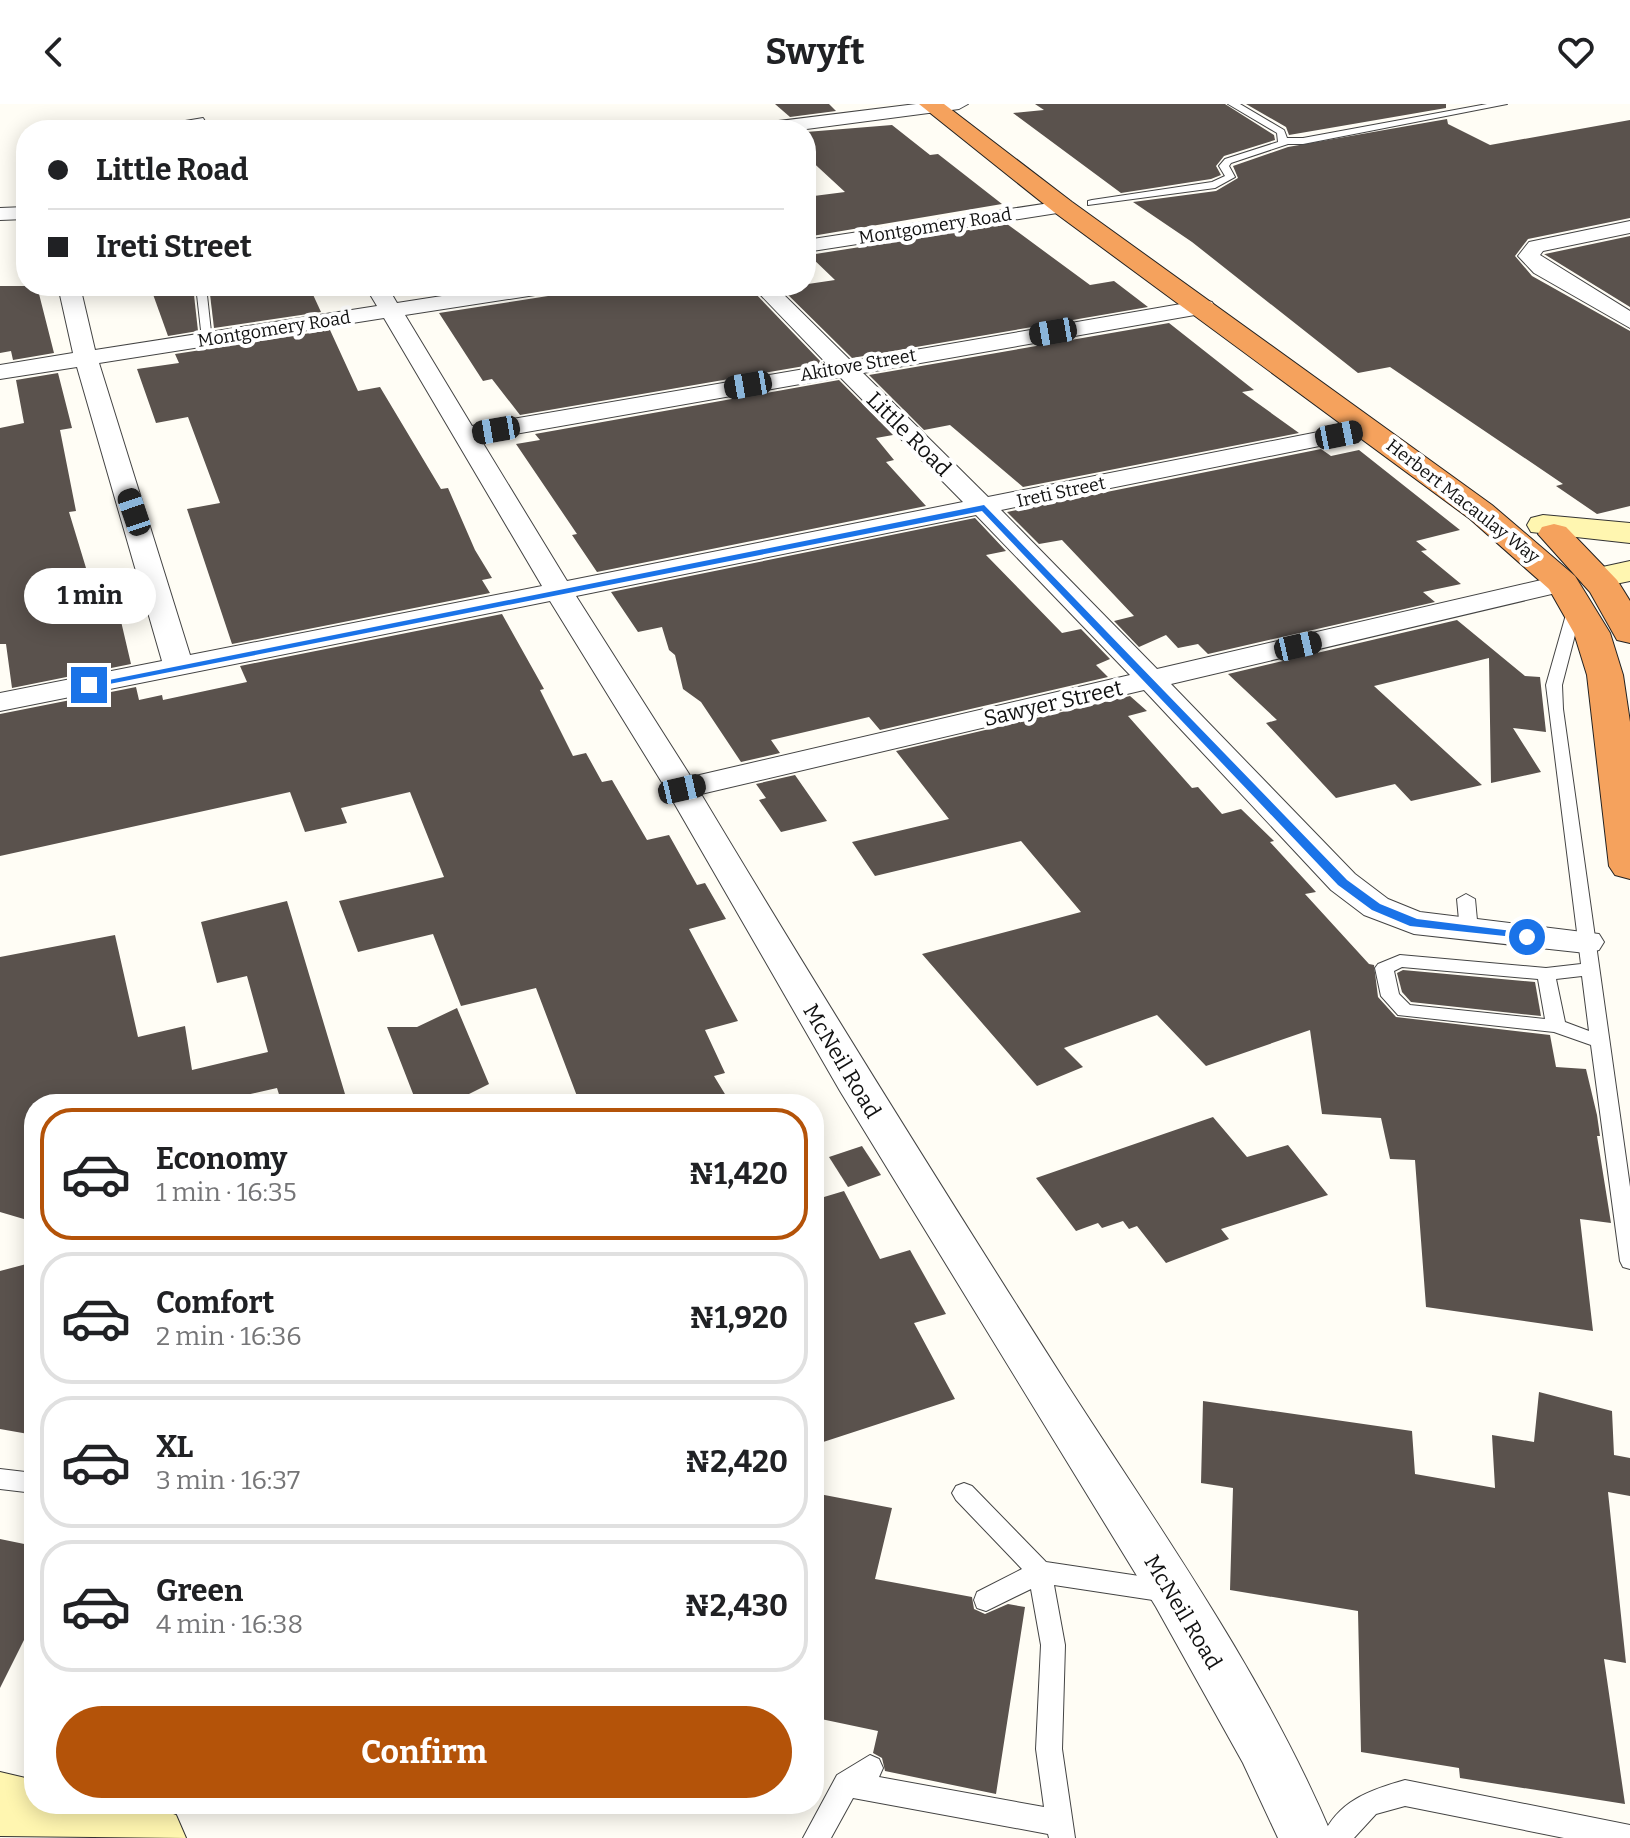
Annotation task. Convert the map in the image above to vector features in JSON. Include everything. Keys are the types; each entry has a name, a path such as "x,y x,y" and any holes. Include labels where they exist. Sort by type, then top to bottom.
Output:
{"highway":[{"name":"Herbert Macaulay Way","path":"946,105 1078,205 1204,307 1481,512 1569,594 1592,633 1605,675 1630,866"},
{"name":"Herbert Macaulay Way","path":"1078,205 1543,525 1615,583 1630,632"}],"street":[{"path":"816,122 946,105"},
{"name":"Montgomery Road","path":"816,244 1078,205"},
{"path":"1630,227 1536,246 1529,256 1542,268 1630,321"},
{"path":"72,296 179,667"},
{"name":"Montgomery Road","path":"0,372 208,339 384,298 411,296"},
{"name":"Little Road","path":"773,296 984,508 1343,882 1376,907 1414,923 1588,956"},
{"name":"McNeil Road","path":"384,298 559,591 682,789 879,1123 1173,1592 1261,1746 1306,1838"},
{"name":"Akitove Street","path":"465,435 1204,307"},
{"name":"Ireti Street","path":"0,702 1369,429"},
{"path":"1543,525 1630,533"},
{"name":"Sawyer Street","path":"682,789 1150,680 1569,594"},
{"path":"52,1814 153,1838"}],"lane":[{"path":"1233,104 1281,132 1285,141"},
{"path":"1078,205 1227,181 1230,177 1224,166 1228,161 1277,147 1285,141 1303,141 1502,104"},
{"path":"202,296 208,339"},
{"path":"1569,594 1554,685 1555,709 1630,1261"},
{"path":"1466,899 1469,931"},
{"path":"1588,956 1546,974 1400,961 1384,968 1390,996 1405,1011 1556,1026 1599,1041"},
{"path":"1546,974 1556,1026"},
{"path":"0,1479 24,1482"},
{"path":"846,1784 1060,1831 1049,1749 1053,1645 1040,1572 964,1493"},
{"path":"986,1600 1040,1572 1173,1592"},
{"path":"816,1838 846,1784 870,1768"},
{"path":"1335,1838 1368,1804 1405,1793 1630,1838"}],"building":[{"path":"775,104 829,104 836,111 790,117"},
{"path":"1035,104 1225,104 1274,135 1275,140 1224,156 1216,166 1221,175 1211,179 1121,193 1013,113 1044,110"},
{"path":"1246,104 1446,104 1446,108 1289,135 1286,127"},
{"path":"1447,119 1448,124 1490,145 1630,120 1630,218 1528,239 1515,256 1532,276 1630,331 1630,506 1597,514 1556,486 1563,484 1390,367 1358,373 1192,242 1133,202 1216,191 1238,178 1233,166 1288,147"},
{"path":"892,125 930,155 938,154 1002,204 816,235 816,196 845,192 816,165 816,131"},
{"path":"1007,224 1090,285 1114,281 1148,307 852,358 789,296 816,296 816,283 835,280 816,262 816,254"},
{"path":"1630,236 1630,307 1544,254 1545,254"},
{"path":"0,286 16,286 16,296 40,296 54,353 13,360 11,351 0,353"},
{"path":"154,296 194,296 198,331 168,336"},
{"path":"210,296 314,296 321,312 214,328"},
{"path":"548,296 758,296 822,363 520,415 492,379 483,381 439,313"},
{"path":"1169,323 1254,390 1242,392 1299,433 1023,487 950,425 924,430 869,375"},
{"path":"330,330 358,391 380,387 441,489 448,488 475,550 492,578 482,580 490,593 232,644 187,509 220,503 188,417 156,423 137,369 179,363 175,354"},
{"path":"58,373 72,428 60,430 76,511 69,512 93,591 113,587 131,664 12,688 6,644 0,644 0,428 24,423 16,380"},
{"path":"839,380 893,435 876,438 894,460 886,462 926,506 597,572 572,535 577,534 516,444 540,440 535,434"},
{"path":"1321,449 1331,456 1359,450 1460,530 1416,541 1427,550 1421,551 1461,584 1423,592 1435,602 1208,654 1198,644 1178,648 1166,635 1139,647 1114,621 1134,616 1062,540 1039,544 1007,512"},
{"path":"975,518 1006,551 986,555 1062,633 1081,629 1110,659 1096,665 1108,677 880,730 869,717 771,740 780,753 741,762 701,702 683,689 675,655 669,650 662,627 638,632 611,592"},
{"path":"502,614 544,689 540,690 573,756 586,753 602,782 612,780 647,840 669,835 697,885 705,883 726,919 689,929 738,1021 705,1030 725,1073 714,1076 725,1094 576,1094 536,988 461,1006 433,934 358,952 339,901 444,877 410,792 341,808 347,823 305,832 290,792 0,856 0,714 136,687 139,700 162,695 163,700 247,682 240,666"},
{"path":"1457,620 1525,676 1540,677 1546,732 1513,728 1541,772 1491,783 1489,658 1374,686 1482,785 1411,801 1395,784 1336,798 1266,723 1277,720 1228,674"},
{"path":"1130,696 1147,711 1128,716 1192,788 1198,787 1222,814 1241,809 1274,841 1270,842 1316,892 1305,894 1369,964 1374,965 1378,997 1396,1017 1550,1035 1556,1067 1586,1069 1597,1115 1600,1136 1597,1136 1611,1223 1580,1219 1593,1331 1426,1307 1415,1160 1390,1159 1381,1118 1322,1114 1310,1030 1206,1066 1157,1015 1064,1048 1083,1067 1037,1086 922,954 1081,912 1021,841 875,876 852,842 949,819 896,751"},
{"path":"795,775 827,821 781,832 759,800 766,798 756,784"},
{"path":"287,901 345,1094 279,1094 277,1088 250,1094 24,1094 24,1219 0,1212 0,957 115,935 138,1037 185,1026 192,1070 268,1052 247,976 217,983 201,922"},
{"path":"1403,970 1535,982 1541,1016 1411,1002 1402,992 1397,973"},
{"path":"457,1008 489,1084 469,1094 413,1094 387,1027 417,1027"},
{"path":"1213,1117 1247,1157 1288,1145 1328,1195 1221,1229 1229,1239 1166,1263 1137,1226 1129,1229 1123,1221 1102,1228 1098,1223 1076,1231 1036,1178"},
{"path":"862,1146 881,1175 848,1187 829,1157"},
{"path":"844,1191 880,1259 910,1250 946,1314 914,1323 955,1399 824,1442 824,1197"},
{"path":"24,1265 24,1433 0,1429 0,1271"},
{"path":"1539,1392 1612,1411 1614,1455 1630,1458 1630,1496 1608,1492 1626,1663 1604,1659 1625,1804 1460,1778 1459,1768 1361,1752 1358,1611 1230,1590 1233,1488 1201,1483 1203,1401 1412,1431 1415,1474 1495,1488 1492,1435 1534,1442"},
{"path":"824,1495 892,1508 875,1579 972,1597 974,1609 985,1614 1008,1604 1025,1607 996,1794 885,1771 882,1758 873,1753 878,1731 824,1720"},
{"path":"0,1539 24,1544 24,1640 0,1688"}],"route":[{"path":"89,685 984,508 1343,882 1376,907 1414,923 1527,937"}]}
